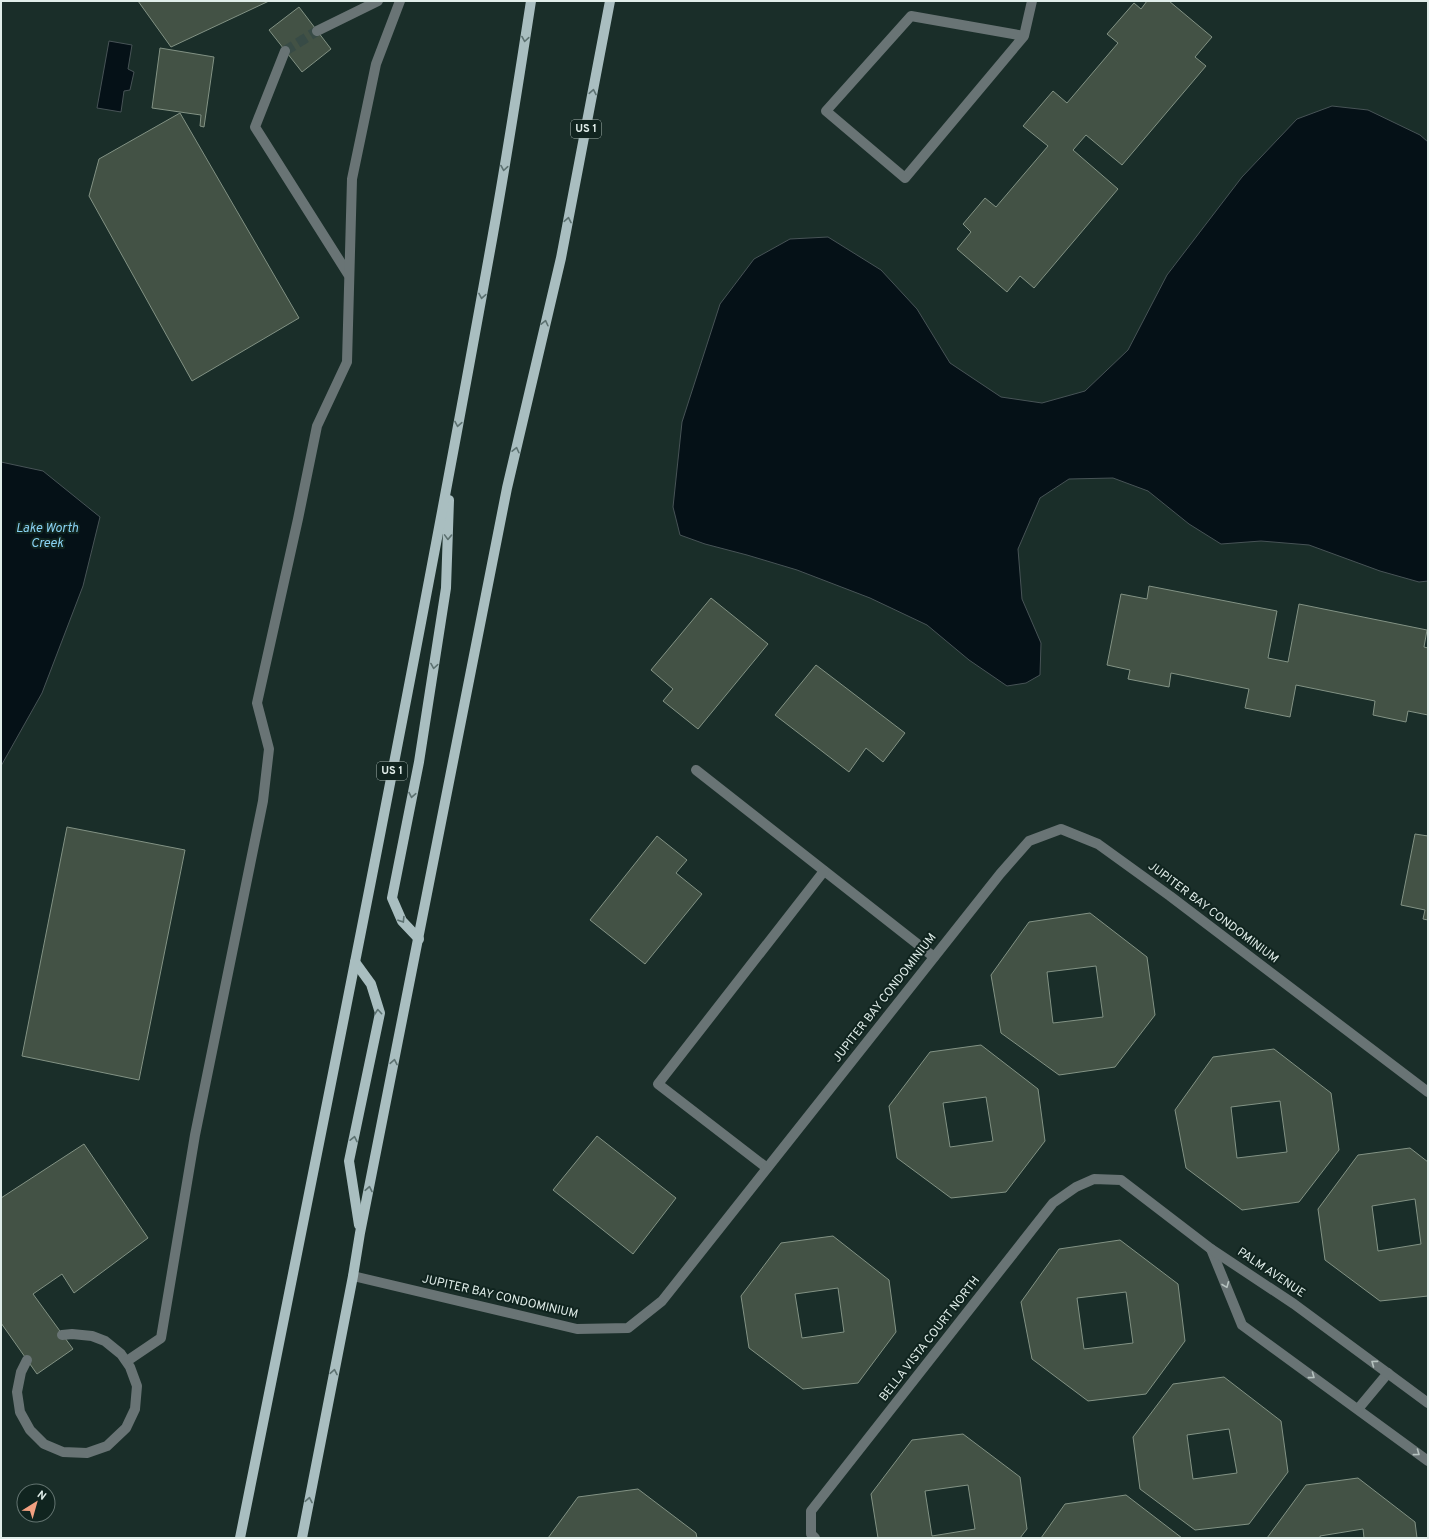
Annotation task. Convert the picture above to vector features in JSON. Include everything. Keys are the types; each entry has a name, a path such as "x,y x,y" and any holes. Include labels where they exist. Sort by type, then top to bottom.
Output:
{"main road":[{"name":"US 1","path":"240,1538 355,962 450,470 494,230 531,1"},
{"name":"US 1","path":"302,1538 360,1233 505,496 561,258 610,1"},
{"path":"419,939 402,921 392,898 419,762 446,588 450,470"},
{"path":"355,962 371,984 380,1013 349,1161 360,1233"}],"street":[{"path":"317,31 378,1"},
{"path":"127,1361 161,1338 194,1135 264,801 269,749 256,703 298,520 317,426 347,362 348,274 352,179 376,64 400,1"},
{"path":"1024,36 911,16 826,111 905,178 1024,36 1032,1"},
{"path":"286,51 255,127 348,274"},
{"path":"696,770 934,957"},
{"name":"JUPITER BAY CONDOMINIUM","path":"353,1276 577,1329 628,1328 662,1301 1000,874 1029,841 1061,829 1098,844 1427,1088"},
{"path":"767,1168 658,1084 824,871"},
{"name":"PALM AVENUE","path":"1094,1179 1121,1180 1211,1248 1294,1304 1428,1403"},
{"name":"BELLA VISTA COURT NORTH","path":"813,1536 811,1511 1053,1203 1076,1187 1094,1179"},
{"path":"1211,1248 1242,1325 1428,1461"},
{"path":"27,1360 21,1372 17,1392 20,1412 30,1430 44,1444 64,1452 87,1453 107,1446 126,1428 135,1409 137,1386 130,1367 121,1354 105,1341 92,1336 72,1334 62,1335"},
{"path":"1358,1409 1388,1373"}],"water":[{"path":"109,41 132,45 128,69 134,72 130,90 124,91 121,112 97,108"},
{"path":"1332,106 1368,110 1420,135 1428,142 1428,581 1419,582 1380,571 1309,545 1261,541 1221,544 1189,524 1148,491 1113,478 1069,479 1040,498 1018,549 1022,599 1041,643 1040,675 1026,683 1007,686 969,660 927,625 870,598 797,570 705,544 680,535 673,507 682,422 720,304 754,259 790,239 828,237 881,270 917,309 950,363 1001,397 1042,403 1085,391 1128,350 1167,275 1242,177 1297,119"},
{"name":"Lake Worth Creek","path":"1,462 43,471 100,517 83,586 42,693 1,766"}],"building":[{"path":"138,1 269,1 171,47"},
{"path":"1147,1 1169,1 1212,37 1195,57 1206,66 1122,165 1086,135 1073,150 1118,189 1034,288 1020,276 1007,292 957,249 971,232 963,224 985,198 996,207 1048,146 1023,126 1053,91 1067,103 1118,43 1107,34 1134,3 1141,9"},
{"path":"299,7 331,49 302,72 269,30"},
{"path":"160,48 214,57 204,127 200,126 201,115 152,108"},
{"path":"180,113 299,318 192,381 89,196 99,159"},
{"path":"1149,586 1277,611 1268,658 1288,662 1299,604 1427,630 1424,647 1428,648 1428,715 1408,711 1406,722 1373,715 1375,701 1296,685 1290,717 1245,708 1249,689 1171,673 1169,687 1128,679 1130,670 1107,665 1121,594 1147,599"},
{"path":"711,598 768,644 698,729 663,701 673,689 651,670"},
{"path":"816,665 905,733 883,762 866,748 849,772 775,715"},
{"path":"67,827 185,850 139,1080 22,1056"},
{"path":"1415,834 1428,836 1428,920 1423,919 1425,910 1401,905"},
{"path":"657,836 687,860 676,873 702,894 645,964 590,920"},
{"path":"1090,913 1147,957 1155,1015 1115,1067 1059,1075 1001,1033 991,975 1029,922","holes":["1096,966 1103,1017 1053,1023 1047,972"]},
{"path":"981,1045 1038,1089 1045,1141 1006,1192 951,1198 897,1158 889,1106 930,1052","holes":["986,1097 993,1141 950,1147 943,1103"]},
{"path":"1274,1049 1331,1093 1339,1150 1299,1202 1242,1210 1186,1168 1175,1110 1213,1057","holes":["1280,1101 1287,1152 1237,1158 1231,1107"]},
{"path":"597,1136 676,1198 633,1254 553,1190"},
{"path":"84,1144 148,1238 74,1293 62,1274 33,1294 73,1349 37,1374 1,1323 1,1198"},
{"path":"1410,1148 1428,1162 1428,1296 1380,1301 1325,1260 1318,1209 1358,1155","holes":["1415,1199 1421,1244 1378,1251 1372,1206"]},
{"path":"833,1236 889,1280 896,1332 858,1383 803,1389 749,1348 741,1296 781,1243","holes":["838,1288 844,1332 802,1338 795,1294"]},
{"path":"1120,1240 1178,1284 1185,1341 1146,1394 1088,1401 1032,1359 1021,1302 1059,1249","holes":["1126,1292 1133,1343 1084,1349 1077,1298"]},
{"path":"1224,1377 1281,1421 1288,1472 1249,1524 1195,1530 1140,1489 1133,1437 1173,1384","holes":["1229,1429 1237,1473 1193,1479 1187,1435"]},
{"path":"963,1434 1020,1477 1027,1529 1020,1538 878,1538 871,1494 912,1440","holes":["968,1485 975,1529 932,1536 925,1491"]},
{"path":"1358,1478 1415,1522 1417,1538 1364,1538 1363,1529 1320,1536 1320,1538 1267,1538 1306,1485"},
{"path":"638,1489 696,1533 697,1538 548,1538 578,1497"},
{"path":"1126,1495 1182,1538 1041,1538 1065,1504"}],"tunnel":[{"path":"285,51 317,31"}]}
